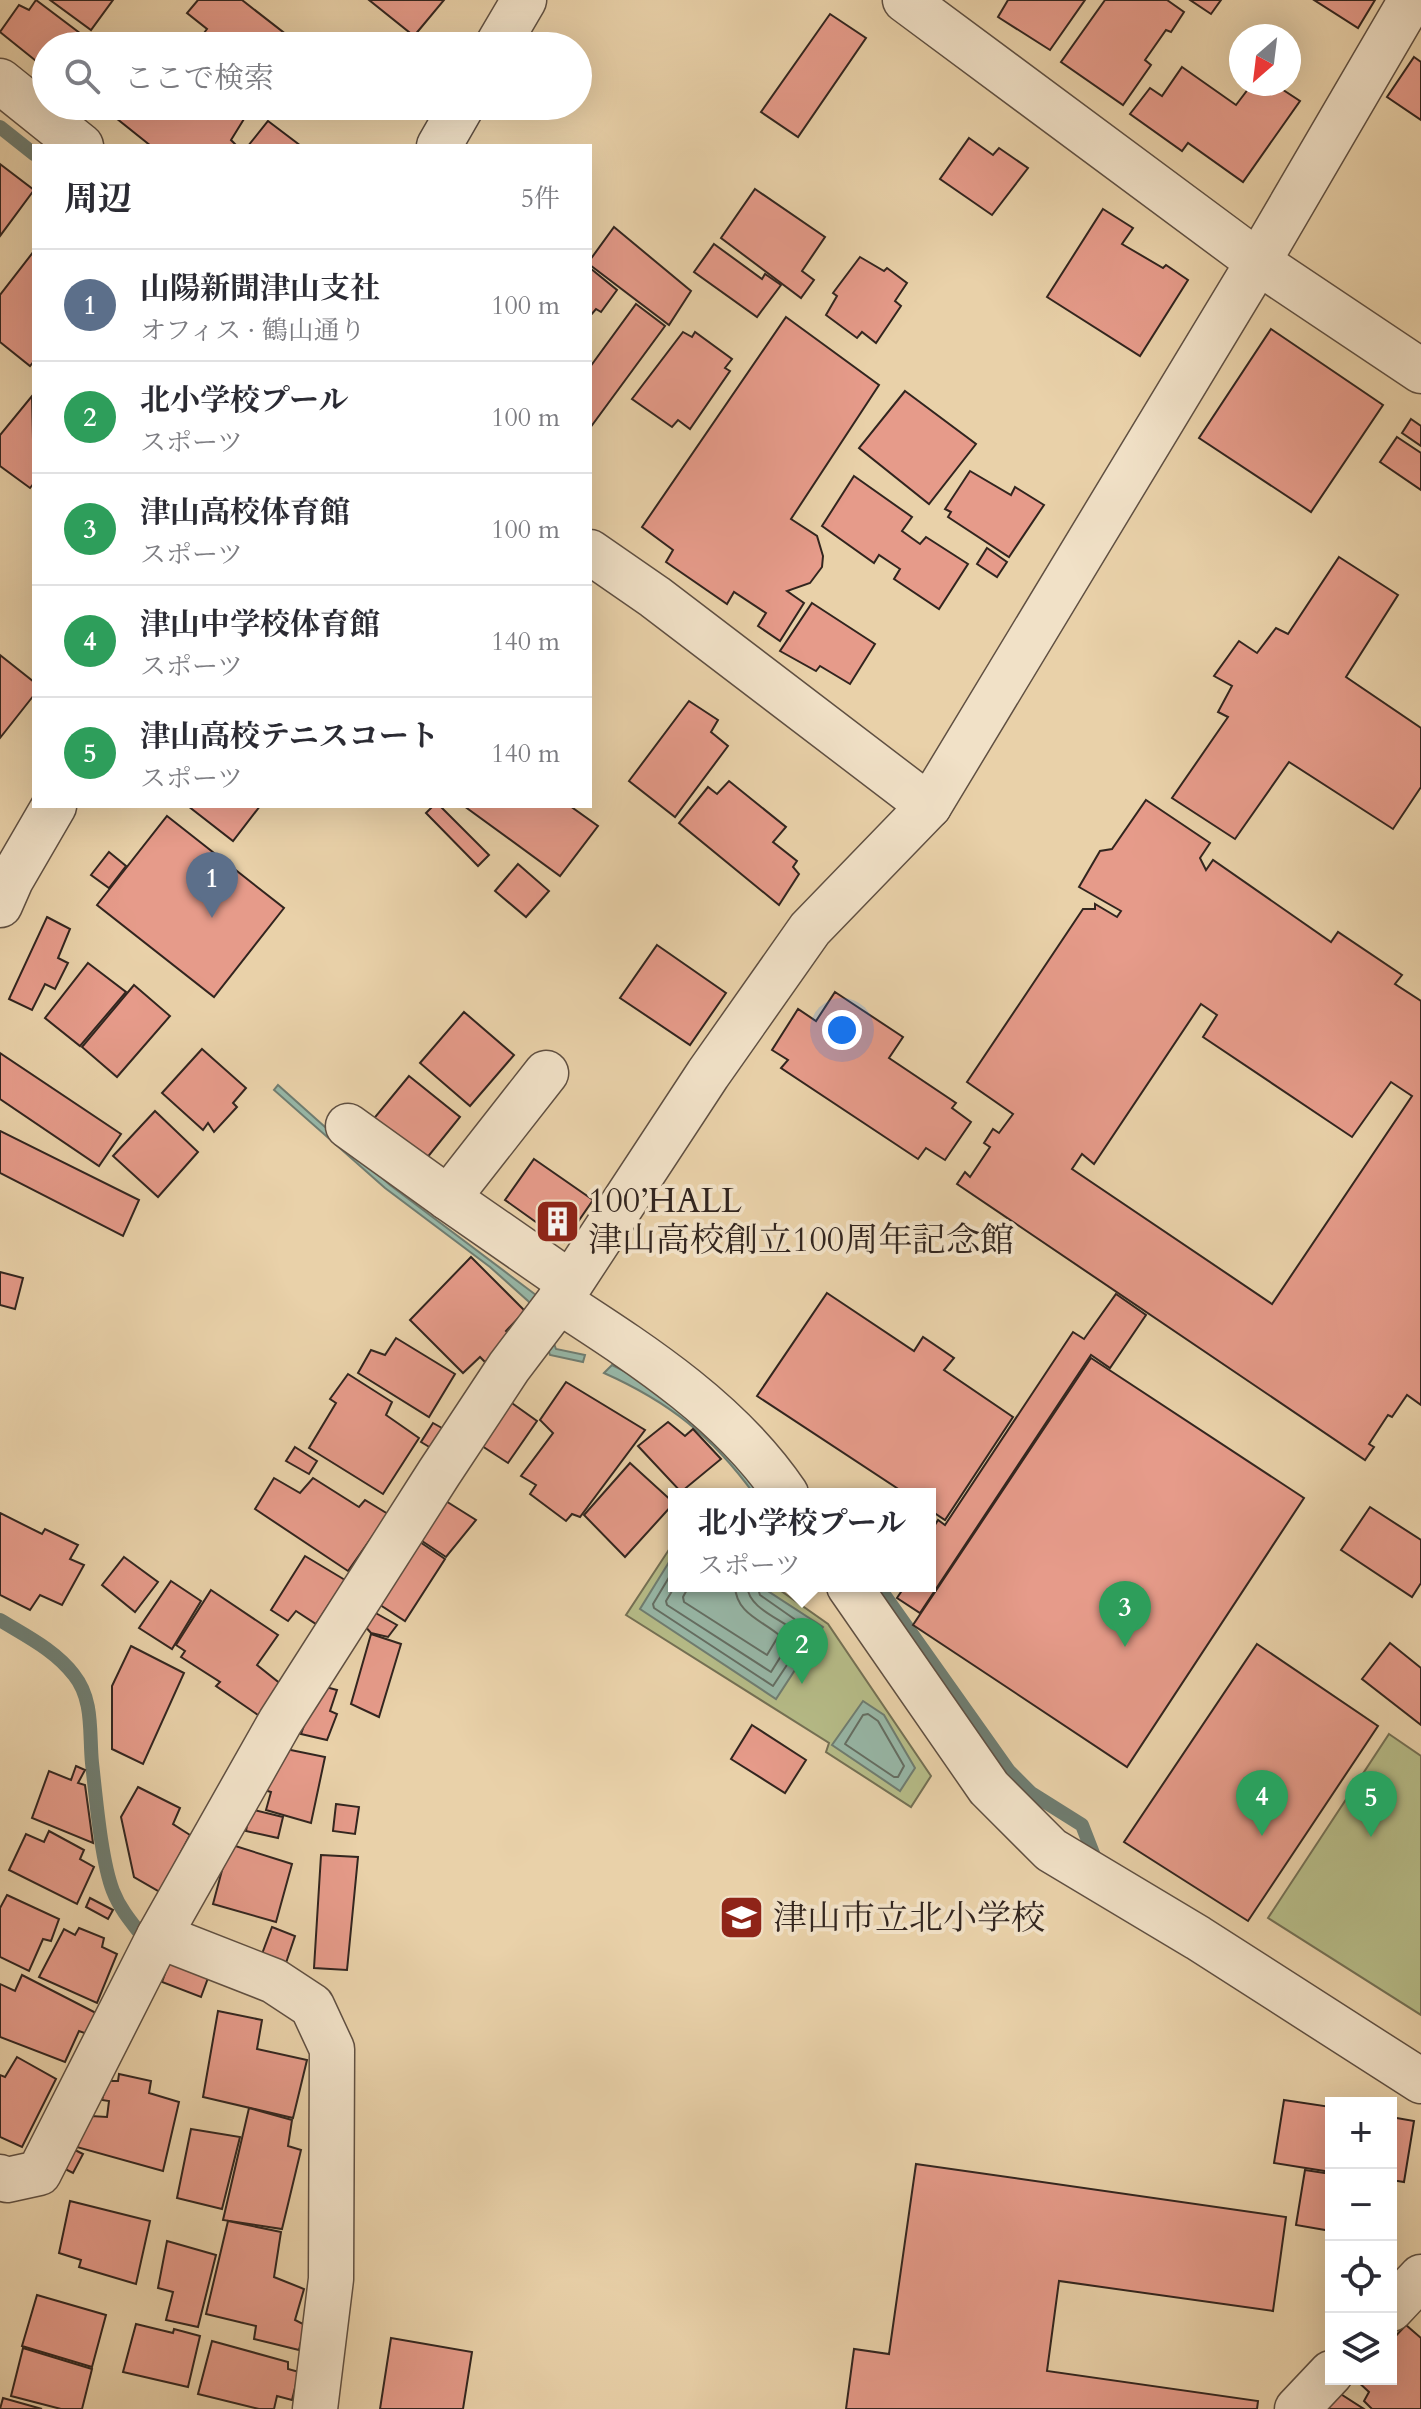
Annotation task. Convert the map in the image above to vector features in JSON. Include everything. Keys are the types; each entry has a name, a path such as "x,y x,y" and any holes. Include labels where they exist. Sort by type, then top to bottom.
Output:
{"street":[{"path":"505,32 524,0"},
{"path":"905,0 1258,262 1421,371"},
{"path":"0,2177 7,2180 39,2173 159,1936 280,1722 509,1367 564,1292 708,1074 810,929 929,806 1258,262 1411,0"},
{"path":"0,81 32,107"},
{"path":"49,120 79,144"},
{"path":"440,144 454,120"},
{"path":"596,568 929,806"},
{"path":"0,905 53,808"},
{"path":"448,1198 546,1073"},
{"path":"348,1126 448,1198 647,1361 712,1410 770,1470 782,1488"},
{"path":"853,1592 989,1788 1051,1850 1198,1938 1421,2081"},
{"path":"159,1936 274,1981 312,2006 332,2049 331,2279 315,2409"},
{"path":"1397,2303 1421,2277"},
{"path":"1297,2409 1325,2379"}],"green space":[{"path":"668,1551 668,1592 783,1592 828,1624 931,1776 911,1807 826,1752 829,1743 626,1615"},
{"path":"1389,1734 1421,1756 1421,2015 1268,1918"}],"water":[{"path":"278,1085 390,1185 536,1295 556,1349 585,1355 583,1362 550,1355 536,1312 528,1301 490,1267 385,1188 274,1090"},
{"path":"612,1365 652,1385 677,1403 758,1488 749,1488 722,1455 688,1423 649,1396 604,1373"},
{"path":"668,1564 668,1592 769,1592 823,1627 776,1699 640,1609"},
{"path":"863,1701 884,1715 915,1768 900,1791 832,1745"}],"building":[{"path":"36,0 78,32 32,32 32,58 0,32 19,5 29,10"},
{"path":"50,0 113,0 91,30"},
{"path":"198,0 242,0 283,32 205,32 207,29 187,13"},
{"path":"369,0 444,0 417,32 409,32"},
{"path":"1008,0 1085,0 1050,50 998,17"},
{"path":"1105,0 1167,0 1184,12 1171,32 1166,30 1145,60 1151,65 1123,105 1061,62"},
{"path":"1190,0 1221,0 1211,14"},
{"path":"1314,0 1375,0 1358,28"},
{"path":"830,14 866,38 798,137 761,112"},
{"path":"1414,57 1421,62 1421,120 1387,97"},
{"path":"1182,67 1236,105 1243,96 1292,96 1300,101 1243,182 1188,143 1182,151 1130,114 1150,88 1162,96"},
{"path":"118,120 243,120 231,140 235,144 148,144"},
{"path":"268,121 298,144 250,144"},
{"path":"969,138 993,155 999,148 1028,168 992,215 940,179"},
{"path":"0,164 32,188 32,193 0,236"},
{"path":"755,189 825,237 802,271 814,280 801,298 721,238"},
{"path":"1103,209 1133,228 1122,244 1163,268 1166,265 1188,280 1140,356 1047,297"},
{"path":"614,227 691,291 669,325 592,267 592,257"},
{"path":"714,244 762,279 765,274 781,285 757,317 694,272"},
{"path":"32,254 30,366 0,342 0,295"},
{"path":"860,257 884,271 887,268 907,283 895,301 901,306 876,343 862,332 857,338 826,315 837,296 833,293"},
{"path":"592,270 617,290 601,312 596,309 592,314"},
{"path":"636,304 665,326 592,425 592,364"},
{"path":"786,317 879,385 791,519 817,536 823,556 822,567 810,583 787,591 804,603 780,641 758,626 766,613 734,592 727,604 666,562 673,550 642,527"},
{"path":"1271,329 1383,405 1311,512 1199,438"},
{"path":"683,332 692,337 695,332 732,359 725,368 730,371 690,429 678,420 672,427 632,399"},
{"path":"905,391 976,444 929,504 859,448"},
{"path":"32,396 30,488 0,466 0,435"},
{"path":"1411,419 1421,426 1421,446 1402,433"},
{"path":"1397,437 1421,453 1421,490 1380,462"},
{"path":"970,471 1011,495 1015,487 1044,505 1009,557 948,517 951,512 945,509"},
{"path":"854,476 912,517 902,531 920,544 926,537 968,564 939,609 894,579 900,569 879,555 874,563 822,526"},
{"path":"987,548 1007,562 997,577 977,564"},
{"path":"1339,557 1398,595 1346,677 1421,728 1421,787 1393,829 1289,762 1235,839 1172,798 1228,717 1218,712 1232,686 1214,676 1239,641 1257,653 1276,628 1288,634"},
{"path":"812,603 875,644 850,684 820,666 816,671 780,651"},
{"path":"0,655 32,680 32,698 0,738"},
{"path":"689,701 718,720 711,732 728,746 675,817 629,781"},
{"path":"729,781 786,827 773,842 797,861 793,867 799,874 779,905 679,823 708,787 717,794"},
{"path":"1146,800 1210,843 1200,858 1206,870 1213,860 1331,942 1338,932 1402,975 1395,984 1421,1001 1421,1405 1407,1395 1392,1417 1388,1415 1369,1444 1374,1447 1365,1460 957,1184 965,1172 970,1177 990,1147 984,1143 993,1129 999,1133 1013,1114 967,1082 1083,909 1095,909 1095,904 1117,917 1121,911 1079,887 1100,851 1112,849","holes":["1201,1004 1217,1015 1203,1037 1352,1137 1391,1082 1412,1096 1272,1304 1072,1169 1082,1154 1094,1164"]},
{"path":"191,808 258,808 233,841"},
{"path":"431,808 442,808 489,855 478,866 426,813"},
{"path":"467,808 573,808 598,826 560,876"},
{"path":"167,816 284,908 214,997 97,905"},
{"path":"109,852 126,866 109,888 91,875"},
{"path":"518,864 549,891 526,917 495,891"},
{"path":"47,917 70,929 58,958 68,963 55,989 45,984 32,1010 9,999"},
{"path":"657,945 726,993 690,1045 620,998"},
{"path":"88,963 126,992 80,1046 45,1018"},
{"path":"134,985 170,1016 117,1077 82,1047"},
{"path":"835,992 903,1037 889,1058 956,1103 952,1108 971,1122 945,1160 926,1148 918,1159 781,1068 788,1060 772,1050 798,1009 816,1021"},
{"path":"464,1012 514,1055 470,1106 420,1063"},
{"path":"202,1049 246,1088 233,1103 237,1107 214,1132 208,1123 203,1130 162,1093"},
{"path":"0,1053 121,1134 99,1166 0,1099"},
{"path":"409,1076 460,1117 422,1164 371,1122"},
{"path":"155,1111 198,1152 158,1197 113,1156"},
{"path":"0,1131 139,1200 123,1236 0,1173"},
{"name":"100’HALL 津山高校創立100周年記念館","path":"534,1159 593,1200 564,1242 505,1200"},
{"path":"471,1257 525,1311 506,1331 512,1337 485,1362 480,1357 463,1373 410,1320"},
{"path":"0,1272 23,1278 15,1309 0,1305"},
{"path":"827,1293 914,1351 923,1337 954,1358 944,1370 1013,1417 945,1520 936,1514 936,1488 897,1488 757,1396"},
{"path":"1116,1294 1146,1315 1110,1368 1091,1355 936,1589 936,1523 938,1520 945,1525 1073,1332 1084,1339"},
{"path":"396,1338 455,1374 429,1417 358,1373 371,1350 385,1355"},
{"path":"1091,1358 1304,1498 1127,1767 913,1625"},
{"path":"348,1374 392,1402 386,1415 419,1438 383,1494 309,1448 336,1403 330,1399"},
{"path":"566,1382 645,1430 580,1517 572,1514 566,1521 530,1494 536,1485 521,1476 553,1433 540,1420"},
{"path":"509,1401 537,1421 508,1463 479,1444"},
{"path":"668,1422 685,1436 693,1429 721,1459 686,1488 677,1488 638,1446"},
{"path":"433,1423 449,1432 436,1451 421,1442"},
{"path":"295,1447 317,1461 309,1474 286,1461"},
{"path":"630,1463 668,1498 668,1510 625,1557 584,1515"},
{"path":"274,1478 300,1493 313,1478 359,1507 365,1500 388,1514 348,1571 255,1509"},
{"path":"441,1498 476,1520 446,1557 416,1537"},
{"path":"1370,1507 1421,1540 1421,1583 1412,1597 1341,1550"},
{"path":"0,1513 42,1534 45,1529 78,1545 70,1559 84,1565 62,1605 40,1595 30,1610 0,1595"},
{"path":"414,1538 445,1559 405,1621 374,1601"},
{"path":"305,1556 345,1580 316,1624 296,1611 288,1621 271,1610"},
{"path":"124,1557 158,1582 135,1612 102,1585"},
{"path":"171,1581 201,1601 172,1649 139,1628"},
{"path":"211,1590 278,1635 257,1665 282,1685 258,1715 216,1686 220,1682 181,1657 185,1651 176,1645"},
{"path":"901,1592 934,1592 920,1613 897,1598"},
{"path":"372,1611 397,1625 388,1637 371,1633 363,1624"},
{"path":"371,1634 401,1644 379,1717 351,1704"},
{"path":"1390,1643 1421,1668 1421,1725 1362,1679"},
{"path":"1257,1644 1378,1726 1248,1921 1124,1842"},
{"path":"131,1646 184,1673 143,1764 112,1749 112,1686"},
{"path":"318,1685 337,1690 330,1711 337,1714 327,1740 301,1734"},
{"path":"752,1725 806,1760 785,1793 731,1759"},
{"path":"276,1747 325,1757 311,1823 266,1810 271,1792 264,1790"},
{"path":"76,1766 85,1770 78,1783 85,1785 93,1843 32,1818 49,1771 71,1780"},
{"path":"138,1787 180,1808 173,1824 190,1835 160,1892 134,1877 121,1817"},
{"path":"336,1804 359,1807 355,1834 333,1831"},
{"path":"250,1809 283,1817 278,1838 246,1831"},
{"path":"49,1831 84,1850 80,1859 94,1867 77,1904 9,1870 26,1834 44,1842"},
{"path":"229,1844 292,1864 276,1922 213,1904"},
{"path":"321,1855 358,1857 347,1970 314,1968"},
{"path":"7,1895 59,1919 51,1941 43,1939 29,1971 0,1957 0,1908"},
{"path":"90,1898 113,1910 108,1919 86,1907"},
{"path":"272,1927 295,1936 286,1963 262,1954"},
{"path":"79,1928 104,1938 102,1947 117,1954 97,2003 39,1977 64,1929 75,1935"},
{"path":"169,1963 208,1978 201,1997 162,1982"},
{"path":"22,1975 98,2014 90,2035 79,2031 65,2062 0,2037 0,1984 15,1991"},
{"path":"218,2011 262,2020 257,2049 307,2060 293,2118 203,2097"},
{"path":"17,2057 56,2079 22,2147 0,2137 0,2075 5,2077"},
{"path":"119,2074 151,2081 149,2093 179,2102 163,2171 73,2146 91,2116 107,2117 109,2101 102,2100 107,2081 118,2081"},
{"path":"1284,2100 1325,2106 1325,2171 1274,2163"},
{"path":"249,2108 292,2120 288,2146 301,2150 282,2229 223,2220"},
{"path":"1397,2118 1414,2121 1404,2182 1397,2181"},
{"path":"191,2129 240,2137 222,2209 177,2198"},
{"path":"73,2149 83,2154 73,2173 63,2168"},
{"path":"916,2164 1286,2217 1273,2311 1059,2281 1047,2371 1258,2401 1257,2409 846,2409 854,2349 889,2354"},
{"path":"1305,2170 1325,2173 1325,2230 1296,2225"},
{"path":"70,2201 150,2221 136,2284 79,2267 81,2260 59,2253"},
{"path":"228,2221 281,2232 274,2277 304,2289 295,2320 305,2325 299,2350 254,2339 256,2326 206,2314"},
{"path":"167,2241 216,2255 198,2327 166,2320 173,2292 158,2288"},
{"path":"37,2295 106,2315 92,2367 22,2346"},
{"path":"136,2324 200,2336 188,2387 123,2372"},
{"path":"1406,2325 1421,2338 1421,2409 1372,2409 1364,2401 1369,2392 1361,2385 1397,2385 1397,2335"},
{"path":"391,2338 472,2352 463,2409 380,2409"},
{"path":"212,2341 288,2362 288,2369 299,2372 292,2400 277,2396 274,2409 259,2409 198,2394"},
{"path":"23,2348 92,2369 82,2409 61,2409 11,2396"},
{"path":"1336,2391 1364,2409 1325,2409"},
{"path":"3,2398 42,2409 0,2409"}],"waterway":[{"path":"0,127 32,152"},
{"path":"882,1592 1009,1771 1031,1793 1082,1825 1099,1863"},
{"path":"0,1620 49,1651 74,1675 85,1695 97,1811 109,1878 119,1904 143,1937"}],"place":[{"name":"山陽新聞津山支社","path":"212,918"},
{"name":"100’HALL 津山高校創立100周年記念館","path":"557,1221"},
{"name":"津山高校体育館","path":"1125,1647"},
{"name":"北小学校プール","path":"802,1684"},
{"name":"津山中学校体育館","path":"1262,1836"},
{"name":"津山高校テニスコート","path":"1371,1837"},
{"name":"津山市立北小学校","path":"742,1918"}]}
